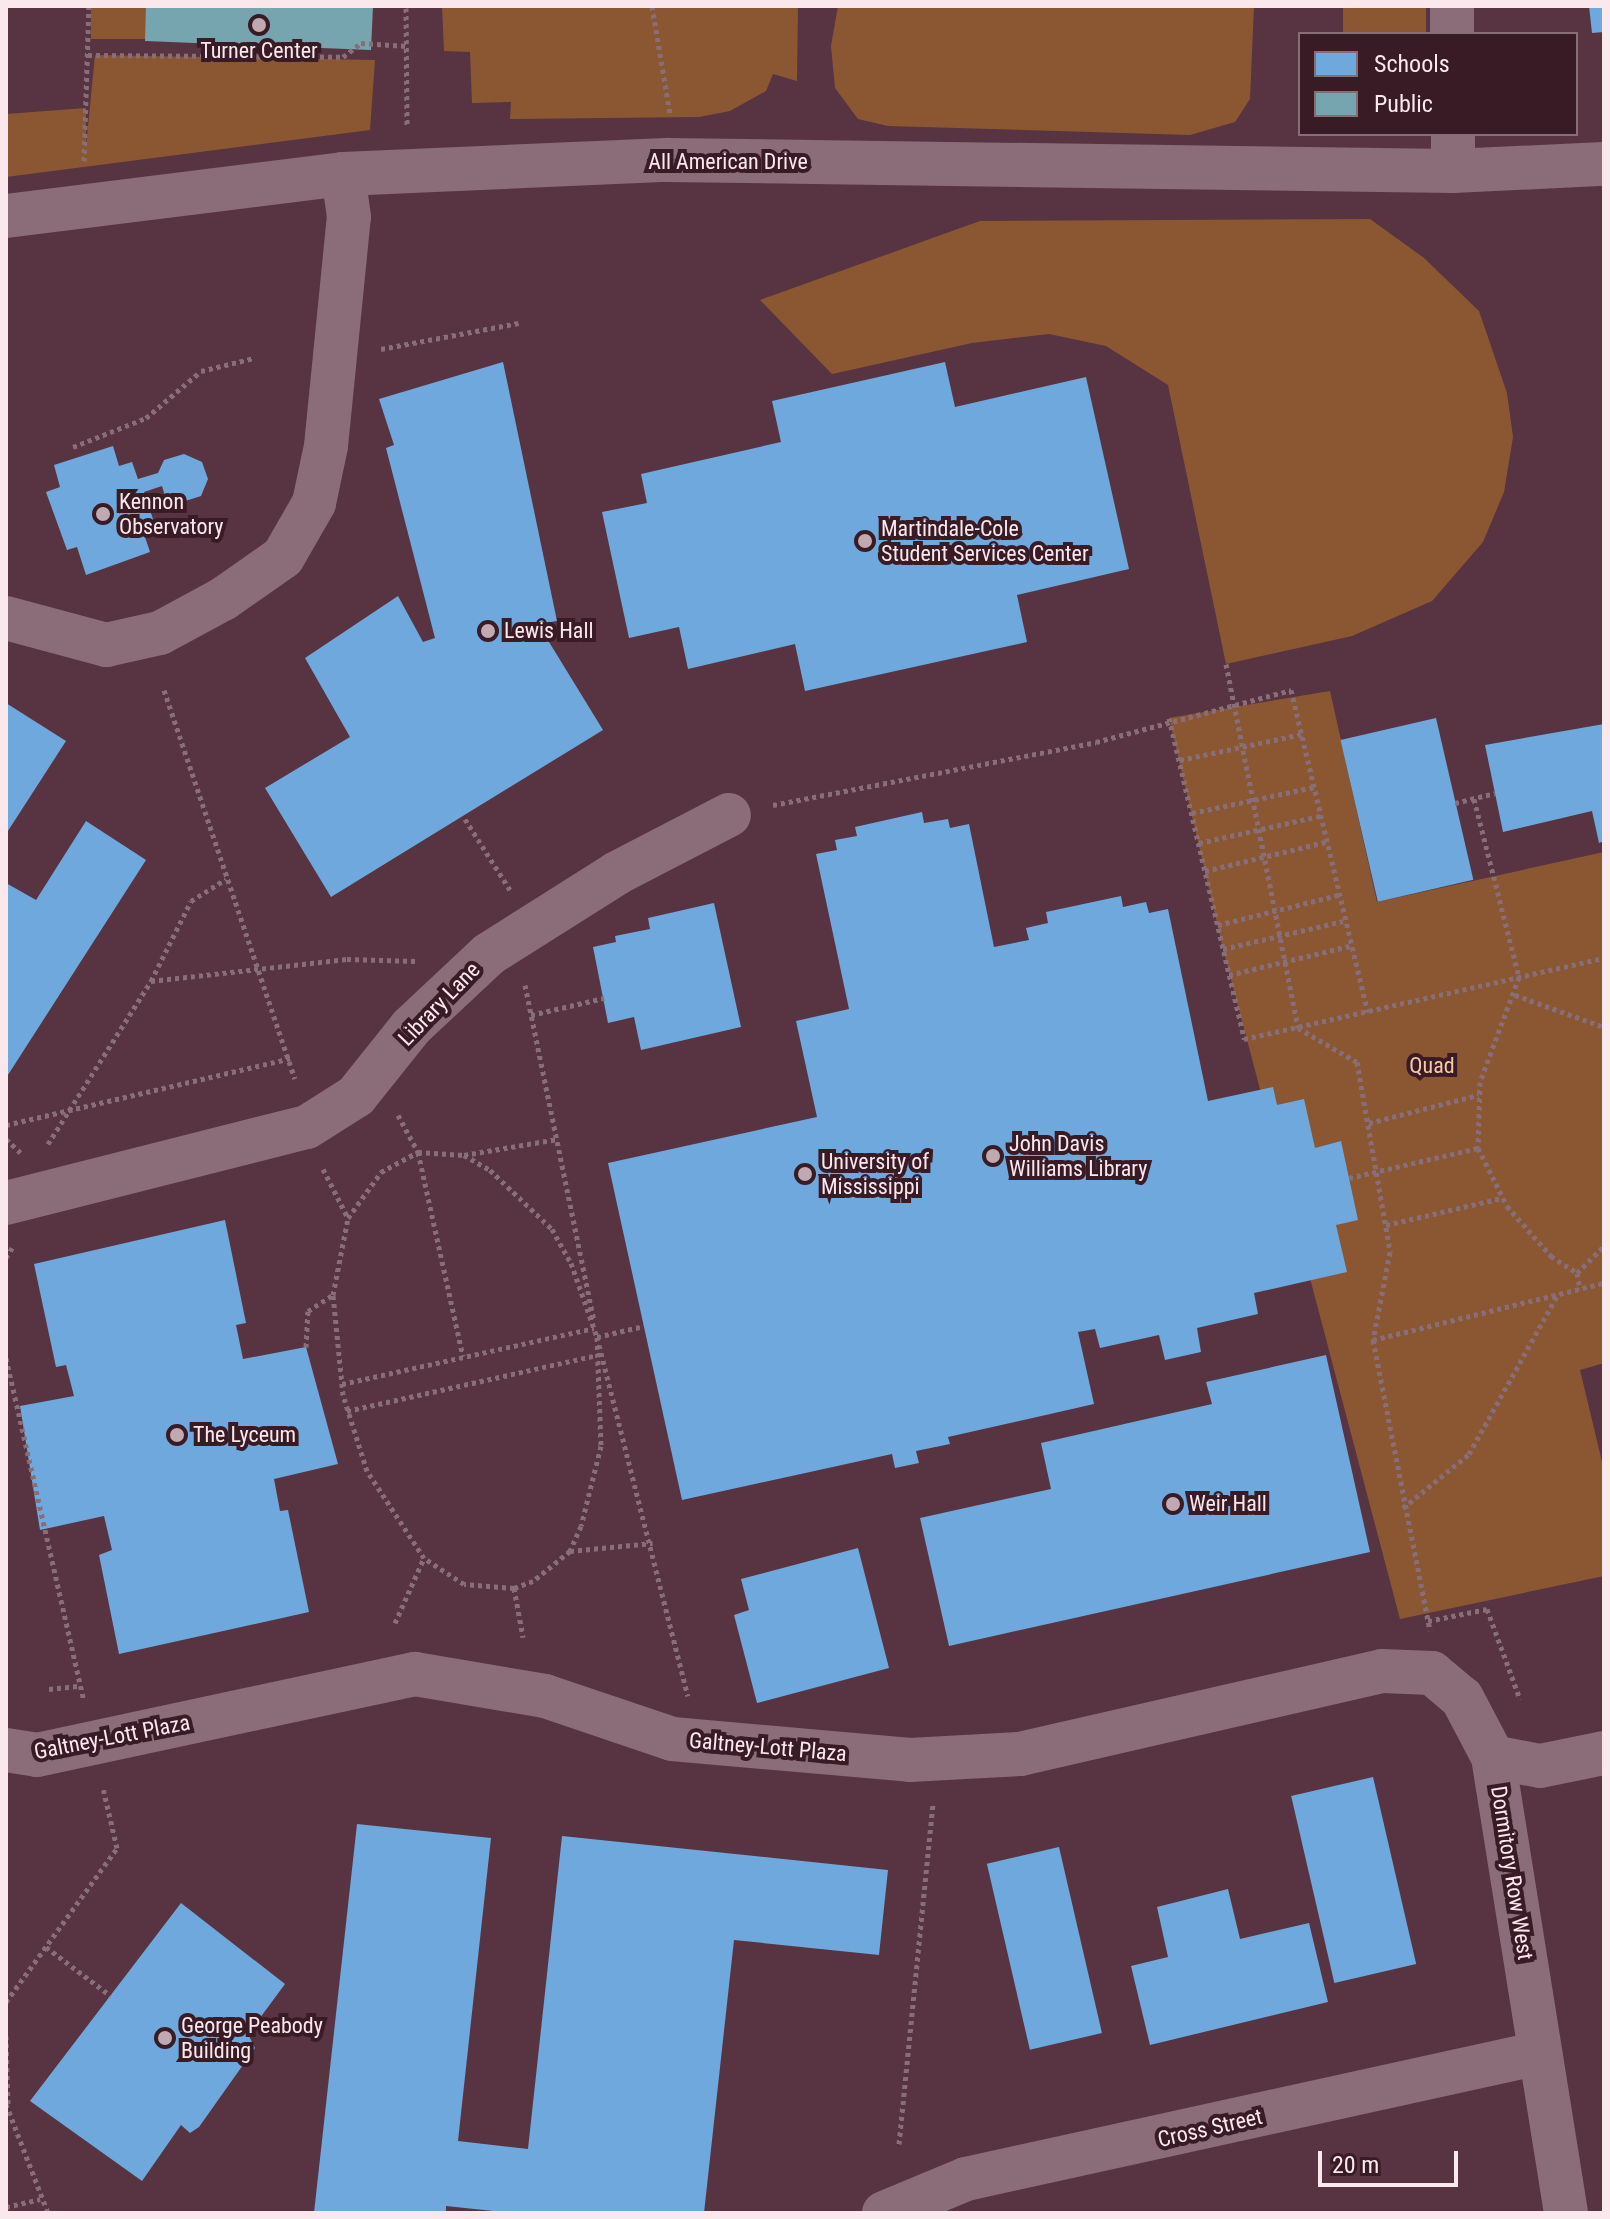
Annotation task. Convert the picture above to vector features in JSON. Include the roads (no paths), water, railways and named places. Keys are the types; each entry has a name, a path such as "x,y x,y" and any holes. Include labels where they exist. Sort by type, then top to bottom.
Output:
{"street":[{"path":"1452,6 1452,32"},
{"name":"All American Drive","path":"6,216 343,174 667,160 1453,152 1604,164"},
{"path":"6,618 106,645 160,633 223,599 283,557 314,503 326,446 349,217 343,174"},
{"name":"Library Lane","path":"6,1203 307,1127 356,1096 411,1027 489,954 617,873 729,815"},
{"name":"Galtney-Lott Plaza","path":"6,1750 37,1755 415,1674 545,1696 672,1739 910,1760 1020,1754 1382,1671 1432,1673 1462,1698 1493,1757"},
{"name":"Dormitory Row West","path":"1566,2213 1493,1757 1540,1766 1604,1753"},
{"name":"Cross Street","path":"884,2213 966,2179 1540,2053"}],"place":[{"name":"Turner Center","path":"259,25"},
{"name":"Kennon Observatory","path":"103,514"},
{"name":"Martindale-Cole Student Services Center","path":"865,541"},
{"name":"Lewis Hall","path":"488,631"},
{"name":"John Davis Williams Library","path":"993,1156"},
{"name":"University of Mississippi","path":"805,1174"},
{"name":"The Lyceum","path":"177,1435"},
{"name":"Weir Hall","path":"1173,1504"},
{"name":"George Peabody Building","path":"165,2038"}],"park label":[{"name":"Quad","path":"1432,1066"}]}
